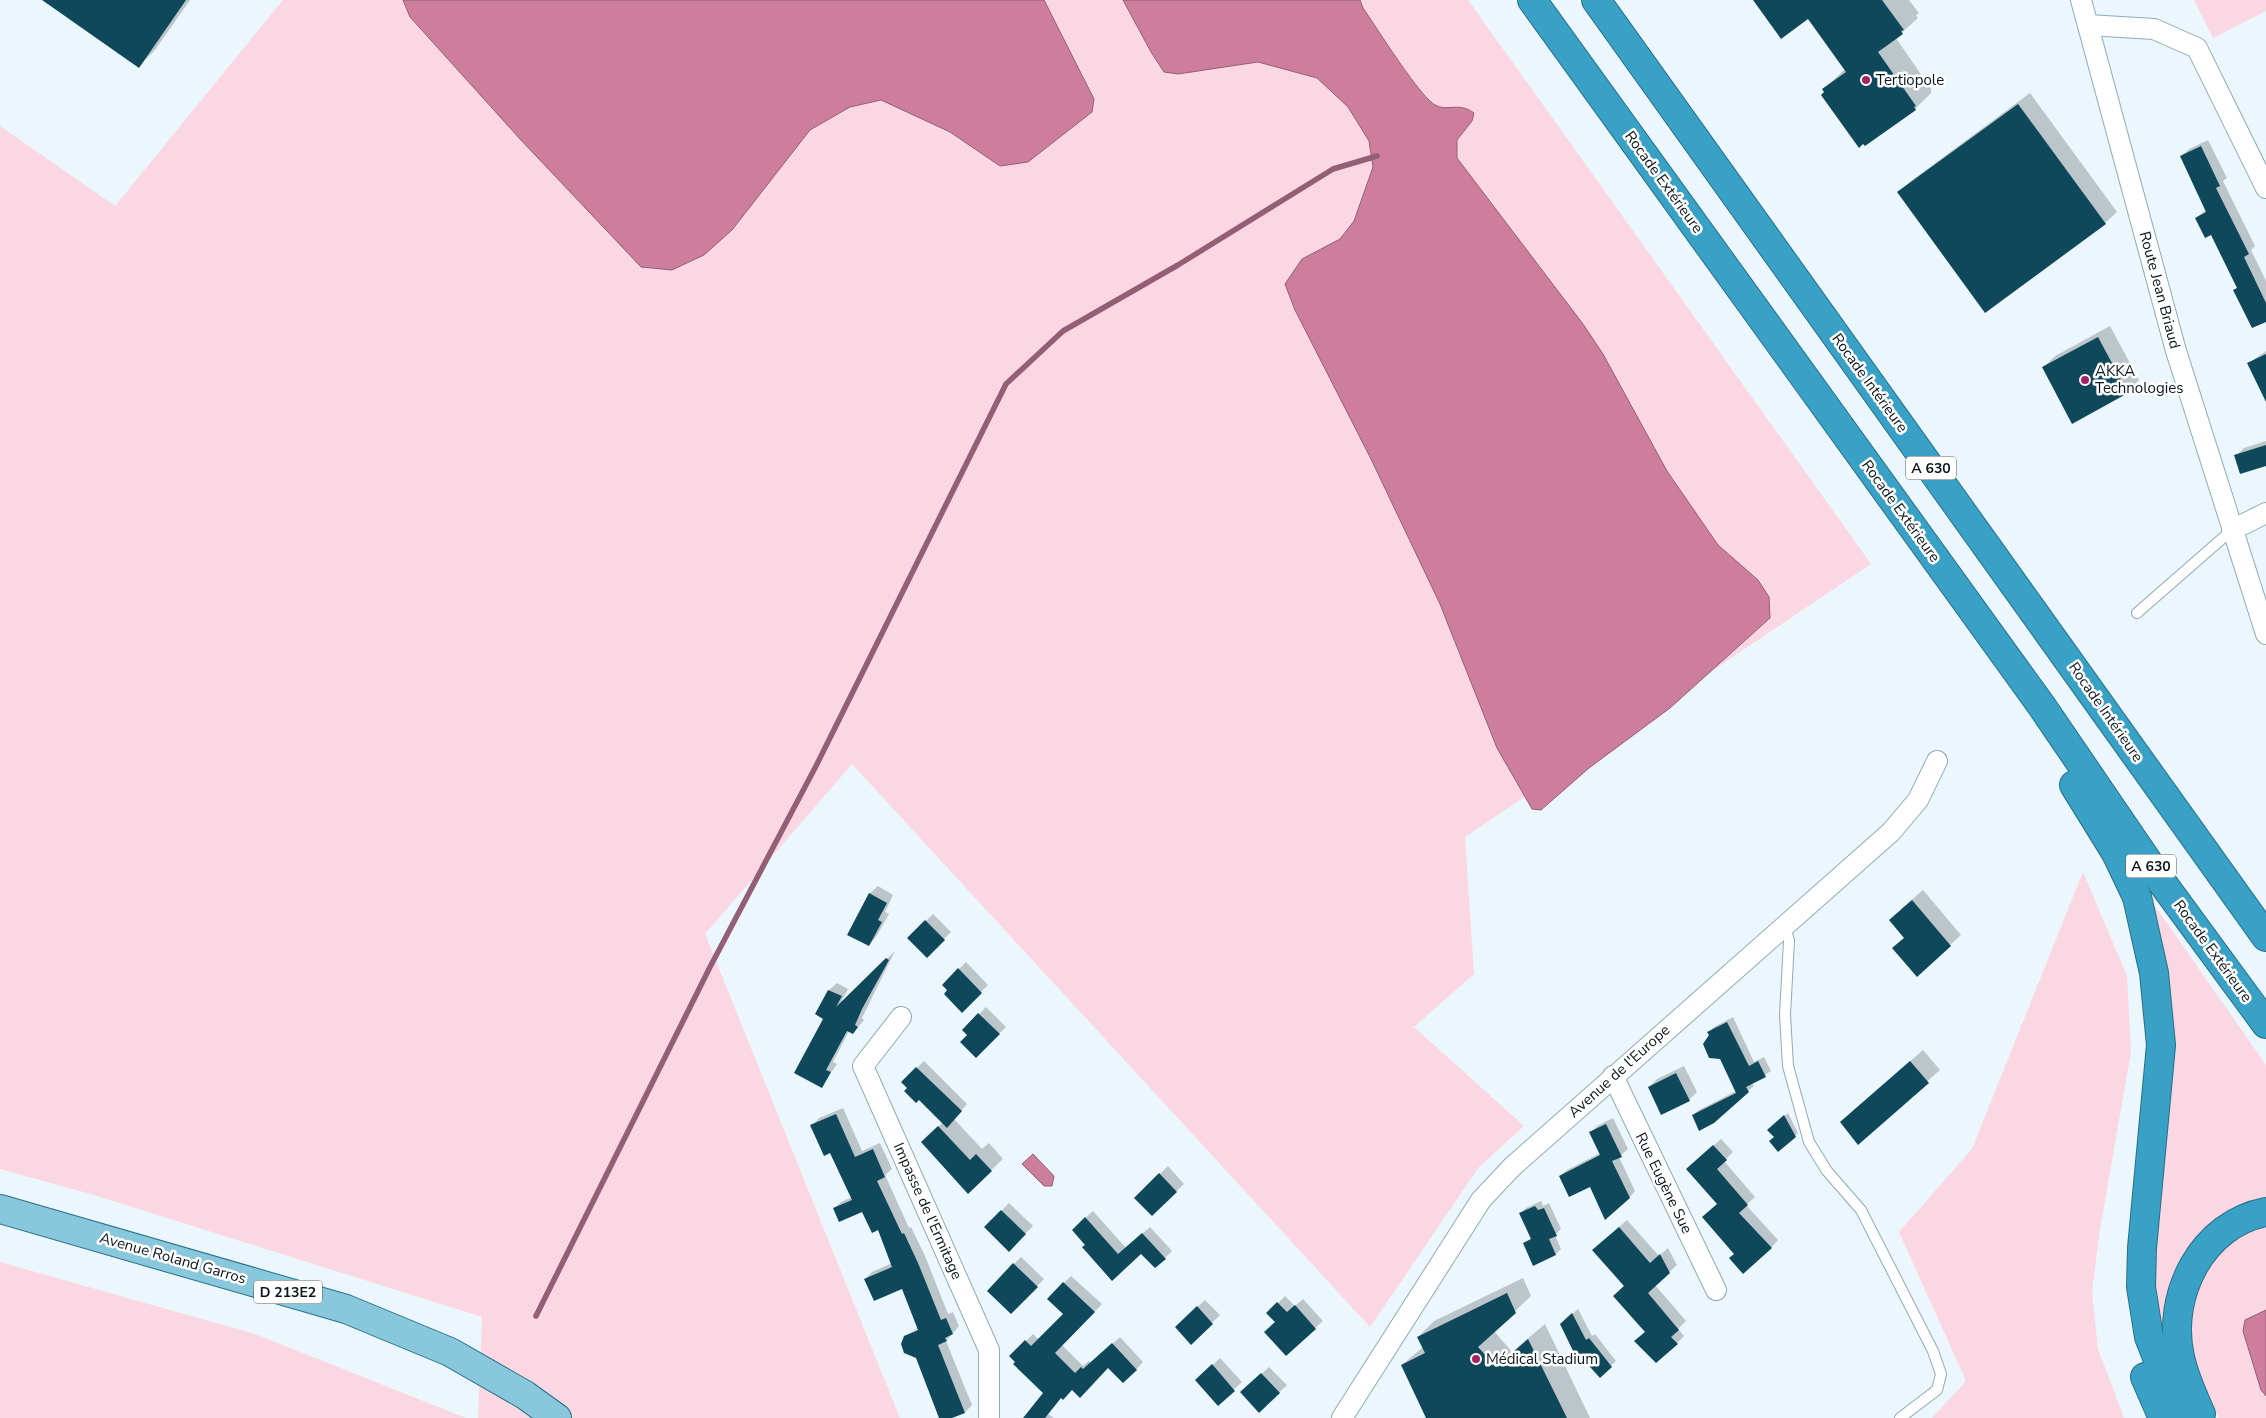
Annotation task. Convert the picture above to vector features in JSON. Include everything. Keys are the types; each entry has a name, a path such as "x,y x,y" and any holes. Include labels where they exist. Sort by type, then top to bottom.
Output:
{"highway":[{"name":"Rocade Extérieure","path":"1532,0 2041,705 2161,881 2266,1024"},
{"name":"Rocade Intérieure","path":"1596,0 2266,936"},
{"path":"2041,705 2042,738 2116,853 2137,897 2147,934 2159,1010 2161,1045 2146,1208 2141,1287 2149,1338 2170,1390 2185,1418"},
{"path":"2146,1208 2134,1248 2131,1288 2135,1343 2143,1370 2162,1418"},
{"path":"2203,1418 2187,1382 2179,1356 2176,1328 2180,1300 2197,1257 2213,1239 2236,1222 2266,1212"}],"main road":[{"name":"Avenue Roland Garros","path":"0,1209 346,1309 450,1352 525,1395 558,1418"}],"street":[{"name":"Route Jean Briaud","path":"2081,0 2176,351 2266,634"},
{"path":"2088,25 2154,29 2197,48 2266,188"},
{"path":"2232,530 2266,513"},
{"name":"Avenue de l'Europe","path":"1342,1418 1481,1200 1512,1167 1613,1076 1891,832 1918,800 1937,761"},
{"name":"Impasse de l'Ermitage","path":"901,1017 864,1066 990,1350 989,1418"},
{"name":"Rue Eugène Sue","path":"1613,1076 1716,1290"}],"lane":[{"path":"2137,613 2232,530"},
{"path":"1785,925 1789,941 1785,1015 1788,1066 1809,1142 1827,1171 1860,1210 1933,1351 1941,1374 1937,1390 1900,1418"}],"shaded area":[{"path":"283,0 1468,0 1871,564 1465,837 1474,974 1414,1027 1524,1126 1479,1167 1370,1327 852,764 705,934 900,1418 478,1418 482,1317 94,1195 0,1169 0,126 115,206"},
{"path":"403,0 1044,0 1094,99 1092,112 1028,162 1000,166 950,132 881,100 850,107 810,130 732,230 704,255 672,270 641,267 520,139 410,17"},
{"path":"1123,0 1360,0 1363,8 1399,61 1430,101 1437,106 1459,107 1474,113 1472,121 1457,140 1457,158 1583,324 1603,354 1667,471 1718,545 1758,580 1769,597 1770,618 1670,708 1589,768 1541,810 1532,809 1497,748 1440,604 1371,459 1295,310 1285,284 1302,259 1340,239 1354,221 1373,167 1369,141 1348,107 1317,78 1258,62 1178,74 1164,72"},
{"path":"2194,0 2266,0 2266,11 2213,38"},
{"path":"2083,872 2127,976 2131,1052 2100,1229 2092,1292 2098,1349 2124,1418 1932,1418 1966,1381 1899,1232 1972,1149"},
{"path":"2148,896 2266,1065 2266,1198 2235,1210 2212,1227 2177,1376 2153,1310"},
{"path":"1033,1154 1054,1176 1052,1186 1044,1186 1022,1164"},
{"path":"2266,1224 2266,1418 2219,1418 2205,1390 2196,1361 2191,1333 2192,1306 2199,1280 2214,1258 2236,1239"},
{"path":"0,1262 255,1334 466,1418 0,1418"},
{"path":"2266,1310 2266,1396 2261,1390 2243,1331 2245,1320"}],"building":[{"path":"42,0 186,0 139,68"},
{"name":"Tertiopole","path":"1753,0 1882,0 1904,30 1901,31 1903,34 1878,52 1916,106 1914,107 1916,110 1865,146 1863,144 1859,148 1821,95 1824,92 1822,89 1846,72 1808,19 1781,39"},
{"path":"2018,104 2106,224 1985,313 1897,192"},
{"path":"2201,146 2220,186 2216,188 2249,254 2244,257 2266,303 2266,322 2252,328 2233,290 2237,288 2211,235 2205,238 2195,218 2206,212 2180,156"},
{"name":"AKKA Technologies","path":"2098,337 2128,393 2072,424 2042,367"},
{"path":"2266,354 2266,402 2247,363"},
{"path":"2266,445 2266,466 2240,474 2234,455"},
{"path":"869,893 887,903 878,920 882,922 869,946 847,935"},
{"path":"1912,900 1951,946 1917,977 1892,948 1904,938 1889,920"},
{"path":"925,920 945,940 927,958 907,938"},
{"path":"886,958 889,960 855,1025 858,1027 853,1034 847,1031 826,1070 831,1072 822,1088 794,1073 823,1019 815,1014 828,990 842,996 836,1007"},
{"path":"958,968 982,993 962,1013 944,994 947,990 942,985"},
{"path":"978,1013 1000,1034 976,1058 960,1042 967,1035 962,1030"},
{"path":"1727,1022 1749,1066 1758,1061 1766,1077 1746,1087 1749,1092 1714,1123 1699,1131 1692,1115 1736,1093 1720,1059 1709,1058 1703,1044 1709,1035 1707,1032"},
{"path":"1910,1061 1929,1083 1858,1145 1840,1122"},
{"path":"916,1067 962,1111 947,1128 919,1100 916,1103 904,1091 907,1088 901,1082"},
{"path":"1676,1073 1690,1101 1661,1115 1648,1087"},
{"path":"836,1114 855,1157 873,1149 885,1177 877,1181 918,1263 941,1320 946,1318 953,1334 945,1338 947,1341 938,1345 965,1413 952,1418 939,1418 916,1358 904,1353 901,1344 904,1336 918,1330 902,1289 874,1301 864,1279 892,1267 878,1230 872,1233 862,1212 839,1222 833,1208 852,1200 830,1153 824,1156 810,1125"},
{"path":"1784,1115 1796,1137 1778,1152 1769,1141 1774,1137 1767,1130"},
{"path":"1606,1124 1622,1157 1612,1161 1630,1198 1605,1220 1590,1187 1569,1197 1559,1176 1600,1155 1589,1132"},
{"path":"938,1126 970,1160 976,1154 992,1171 968,1194 921,1142"},
{"path":"1713,1145 1727,1160 1717,1169 1748,1205 1739,1213 1772,1248 1743,1274 1729,1258 1734,1254 1702,1217 1717,1204 1686,1169"},
{"path":"1159,1173 1177,1192 1152,1216 1134,1198"},
{"path":"1535,1206 1538,1210 1544,1208 1557,1236 1549,1239 1556,1255 1533,1266 1523,1243 1531,1239 1519,1213"},
{"path":"1001,1210 1026,1234 1009,1252 984,1227"},
{"path":"1085,1217 1118,1254 1142,1233 1166,1259 1155,1268 1141,1254 1112,1281 1082,1247 1085,1245 1072,1230"},
{"path":"1619,1227 1650,1263 1660,1254 1670,1273 1648,1293 1679,1330 1671,1337 1678,1344 1656,1363 1634,1341 1645,1332 1613,1296 1624,1286 1592,1250"},
{"path":"1013,1263 1038,1287 1011,1314 987,1291"},
{"path":"1063,1282 1095,1312 1055,1353 1075,1373 1081,1367 1083,1369 1112,1343 1137,1370 1123,1383 1108,1368 1080,1398 1072,1390 1063,1400 1061,1398 1045,1418 1023,1418 1043,1393 1013,1364 1015,1362 1009,1356 1025,1340 1031,1346 1063,1314 1047,1299"},
{"name":"Médical Stadium","path":"1507,1293 1516,1313 1478,1347 1496,1367 1528,1339 1567,1418 1426,1418 1401,1365 1425,1353 1417,1337"},
{"path":"1277,1302 1287,1312 1295,1305 1316,1329 1286,1356 1264,1332 1275,1322 1266,1313"},
{"path":"1197,1306 1213,1324 1191,1345 1175,1327"},
{"path":"1572,1313 1586,1340 1589,1338 1612,1367 1600,1378 1582,1358 1578,1361 1560,1324"},
{"path":"1212,1364 1235,1391 1218,1406 1195,1380"},
{"path":"1261,1373 1280,1393 1259,1413 1240,1392"}],"waterway":[{"path":"536,1316 709,969 816,766 1006,384 1063,331 1178,265 1333,169 1377,156"}],"place":[{"name":"Tertiopole","path":"1866,80"},
{"name":"AKKA Technologies","path":"2085,380"},
{"name":"Médical Stadium","path":"1476,1359"}]}
